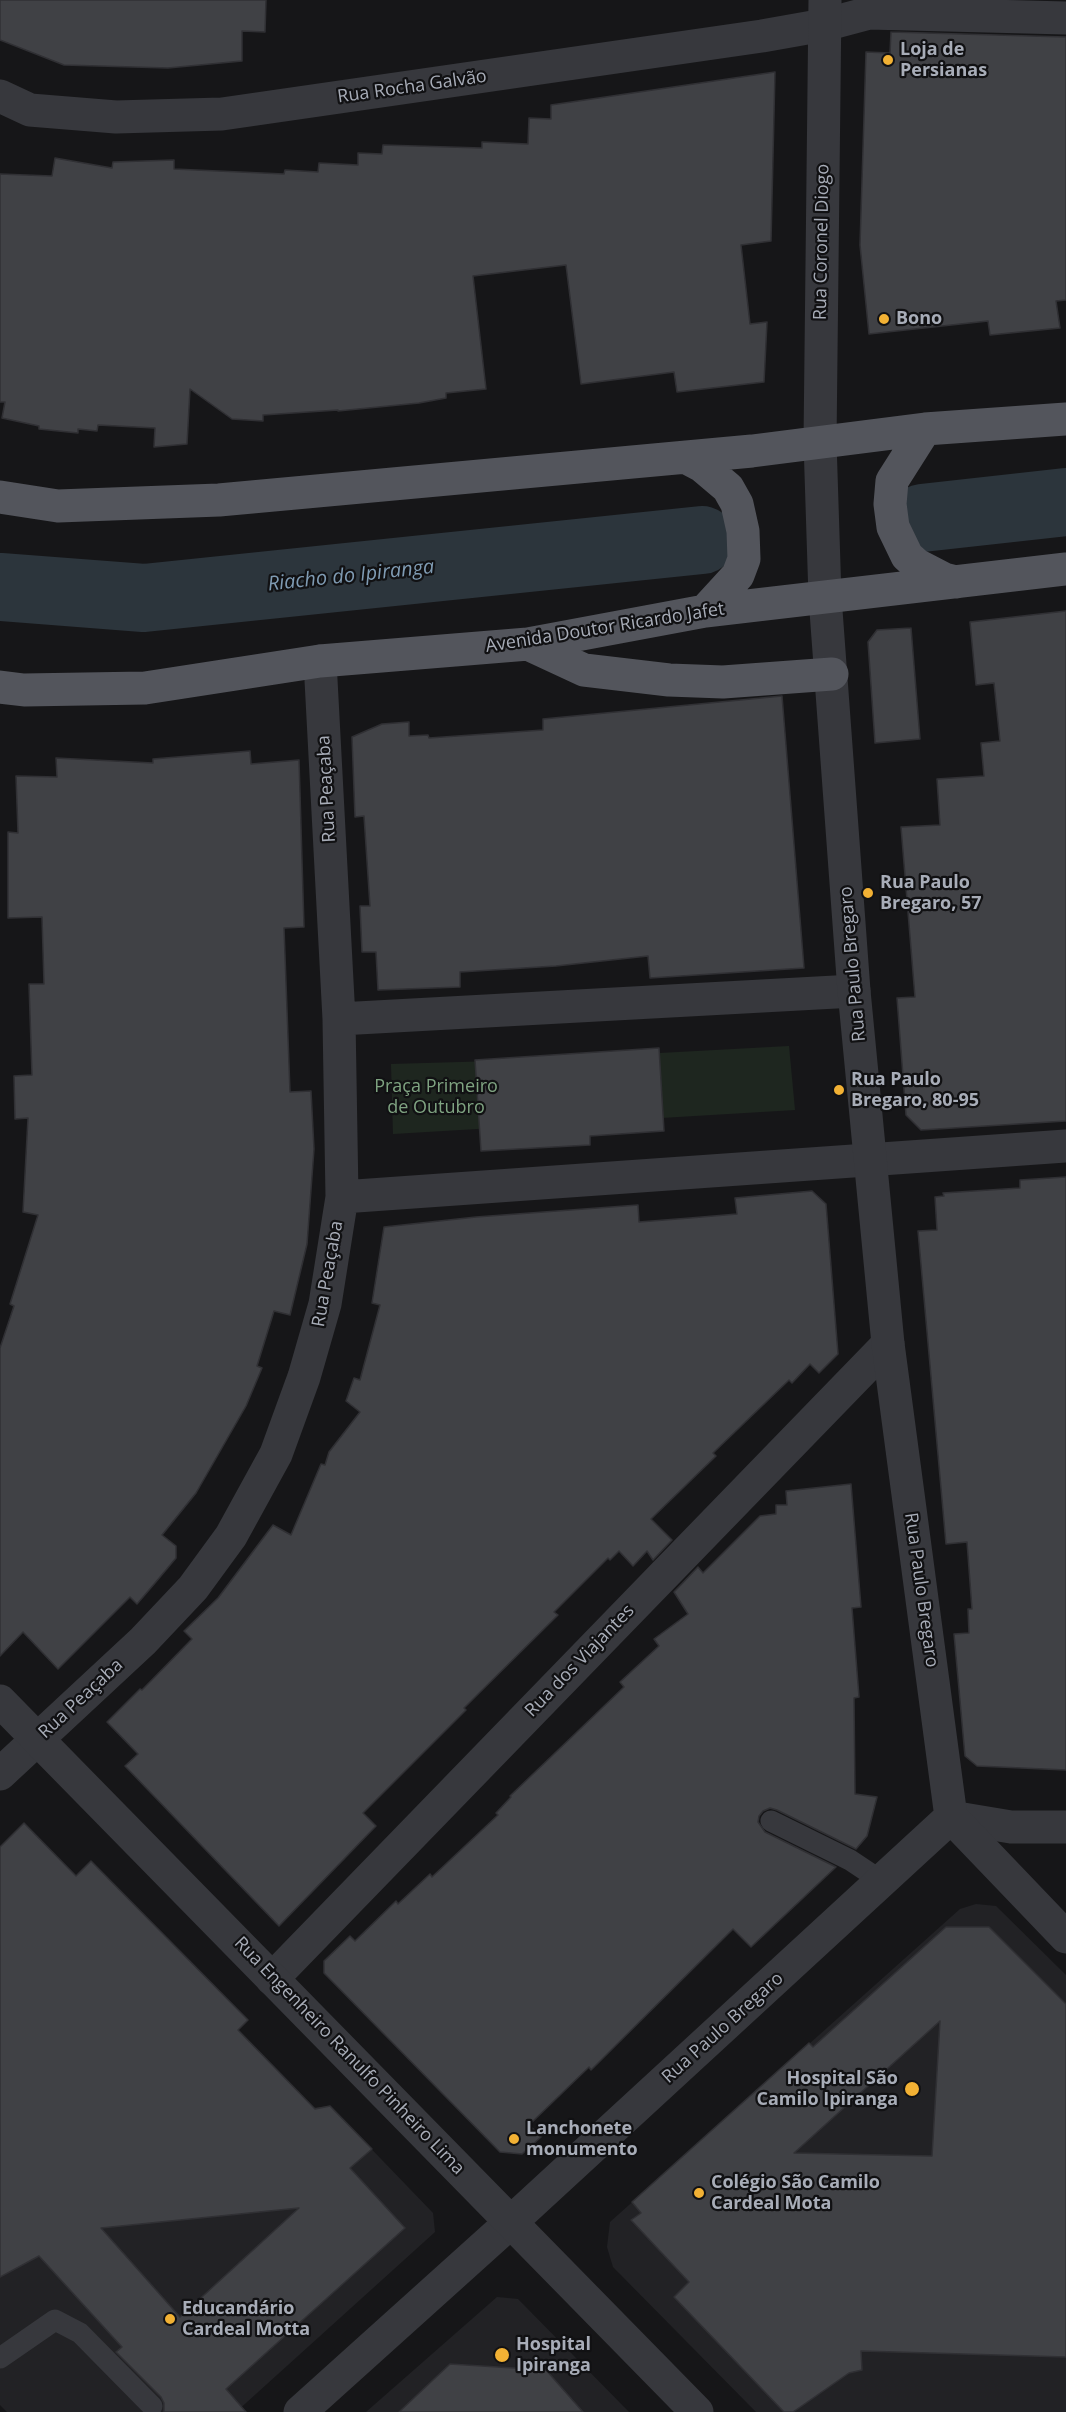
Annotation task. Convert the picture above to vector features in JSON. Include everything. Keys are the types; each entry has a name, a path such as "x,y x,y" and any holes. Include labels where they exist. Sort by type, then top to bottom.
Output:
{"main road":[{"path":"0,497 58,506 219,500 685,457 925,429 1066,419"},
{"path":"925,429 892,481 890,504 893,527 907,556 917,565 944,579 960,582"},
{"path":"685,457 702,466 729,488 737,504 743,531 744,559 738,575 705,611"},
{"name":"Avenida Doutor Ricardo Jafet","path":"0,687 24,690 145,688 320,661 528,644 705,611 1066,569"},
{"path":"528,644 584,670 669,680 723,682 832,674"}],"street":[{"name":"Rua Rocha Galvão","path":"0,96 30,110 73,114 116,117 222,114 825,13 1066,18"},
{"name":"Rua Coronel Diogo","path":"821,484 825,13"},
{"name":"Rua Paulo Bregaro","path":"300,2412 883,1882 951,1817 888,1344 870,1160 854,991 825,597 821,484"},
{"name":"Rua Peaçaba","path":"0,1774 143,1641 193,1588 231,1536 276,1454 304,1377 326,1304 342,1197 339,1019 320,661"},
{"path":"339,1019 854,991"},
{"path":"342,1197 1066,1146"},
{"name":"Rua dos Viajantes","path":"272,1979 888,1344"},
{"name":"Rua Engenheiro Ranulfo Pinheiro Lima","path":"0,1701 697,2412"},
{"path":"951,1817 1011,1827 1066,1827"},
{"path":"951,1817 1066,1936"}],"lane":[{"path":"771,1821 850,1860 883,1882"},
{"path":"0,2358 56,2320 80,2333 152,2406"}],"shaded area":[{"name":"Hospital São Camilo Ipiranga","path":"976,1904 996,1906 1066,1975 1066,2412 756,2412 613,2267 607,2247 610,2222 960,1909"},
{"name":"Educandário Cardeal Motta","path":"330,2106 433,2213 435,2232 236,2412 7,2412 0,2405 0,2140"},
{"name":"Hospital Ipiranga","path":"497,2297 518,2299 629,2412 366,2412"}],"green space":[{"name":"Praça Primeiro de Outubro","path":"789,1046 795,1110 393,1134 391,1064 531,1060"}],"building":[{"path":"0,0 266,0 265,32 242,31 242,61 168,68 64,65 0,40"},
{"path":"891,32 1066,37 1066,300 1056,301 1060,328 990,335 988,321 869,334 860,245 866,52 890,53"},
{"path":"775,72 771,241 741,245 750,324 767,322 764,382 677,392 674,372 581,384 566,265 473,276 486,389 446,393 446,398 419,403 263,415 263,421 232,419 190,389 187,444 154,447 155,428 98,425 97,431 78,429 78,433 39,429 39,426 2,418 5,402 0,402 0,174 52,176 55,158 112,168 113,162 174,160 174,169 284,174 285,170 318,172 319,163 358,165 358,153 382,154 383,145 482,148 482,142 528,144 529,118 551,119 551,105"},
{"path":"1066,611 1066,1121 921,1130 906,1115 897,998 915,997 901,827 940,825 937,779 984,776 981,743 1000,741 994,683 976,685 970,622"},
{"path":"911,628 920,739 875,743 868,642 877,630"},
{"path":"782,696 804,968 650,978 648,956 556,966 460,972 460,987 378,990 376,952 362,952 360,906 370,906 364,816 355,817 352,737 382,724 409,722 409,736 428,735 429,738 543,730 543,719"},
{"path":"250,751 251,764 299,760 304,927 284,928 290,1092 311,1091 314,1149 307,1244 290,1315 274,1311 257,1366 262,1368 246,1406 196,1493 162,1535 176,1546 176,1558 155,1583 137,1604 130,1597 58,1669 23,1632 0,1656 0,1348 14,1306 10,1304 38,1215 23,1212 28,1118 15,1119 14,1076 32,1075 29,984 44,984 42,917 8,918 8,832 18,833 16,776 57,777 56,758 153,763 153,759"},
{"path":"659,1048 664,1131 590,1136 590,1145 481,1151 475,1060"},
{"path":"1066,1177 1066,1770 977,1766 965,1756 954,1634 969,1633 968,1609 972,1609 967,1542 946,1544 918,1231 937,1230 935,1197 944,1196 943,1193 1020,1188 1020,1180"},
{"path":"812,1191 826,1204 838,1354 819,1373 810,1364 792,1383 789,1380 713,1453 716,1456 651,1519 672,1540 653,1560 647,1551 633,1566 619,1551 610,1560 608,1558 554,1612 558,1615 363,1813 376,1826 279,1926 125,1766 138,1754 107,1722 192,1639 184,1631 218,1598 273,1525 291,1535 321,1464 325,1465 329,1452 360,1412 346,1401 354,1378 360,1380 380,1305 372,1303 384,1227 476,1217 638,1205 639,1222 690,1218 737,1214 735,1198"},
{"path":"851,1484 861,1607 852,1608 859,1697 854,1698 855,1794 877,1797 867,1836 856,1849 777,1810 770,1808 763,1811 758,1822 765,1832 836,1867 751,1947 733,1929 591,2070 589,2067 529,2125 541,2137 522,2154 500,2152 324,1973 324,1961 350,1936 355,1941 396,1901 398,1904 430,1874 432,1877 498,1815 496,1813 510,1796 624,1687 620,1682 659,1646 654,1639 688,1614 674,1592 698,1567 703,1573 760,1516 776,1514 776,1505 787,1505 786,1491"},
{"path":"24,1823 76,1876 91,1861 248,2020 238,2030 315,2109 330,2106 372,2149 350,2168 405,2228 226,2389 246,2412 164,2412 161,2397 116,2352 122,2347 39,2256 0,2277 0,1847","holes":["299,2208 180,2317 101,2228"]},
{"name":"Hospital São Camilo Ipiranga","path":"946,1927 989,1927 1066,2004 1066,2357 861,2351 862,2370 849,2373 793,2412 784,2412 674,2297 689,2282 631,2220 641,2213 632,2202 809,2043 813,2047","holes":["940,2021 932,2156 794,2153"]},
{"path":"450,2364 546,2370 583,2412 399,2412"}],"waterway":[{"name":"Riacho do Ipiranga","path":"922,518 1066,502"},
{"name":"Riacho do Ipiranga","path":"0,587 144,598 702,540"}],"place":[{"name":"Loja de Persianas","path":"888,60"},
{"name":"Bono","path":"884,319"},
{"name":"Rua Paulo Bregaro, 57","path":"868,893"},
{"name":"Rua Paulo Bregaro, 80-95","path":"839,1090"},
{"name":"Hospital São Camilo Ipiranga","path":"912,2089"},
{"name":"Lanchonete monumento","path":"514,2139"},
{"name":"Colégio São Camilo Cardeal Mota","path":"699,2193"},
{"name":"Educandário Cardeal Motta","path":"170,2319"},
{"name":"Hospital Ipiranga","path":"502,2355"}]}
